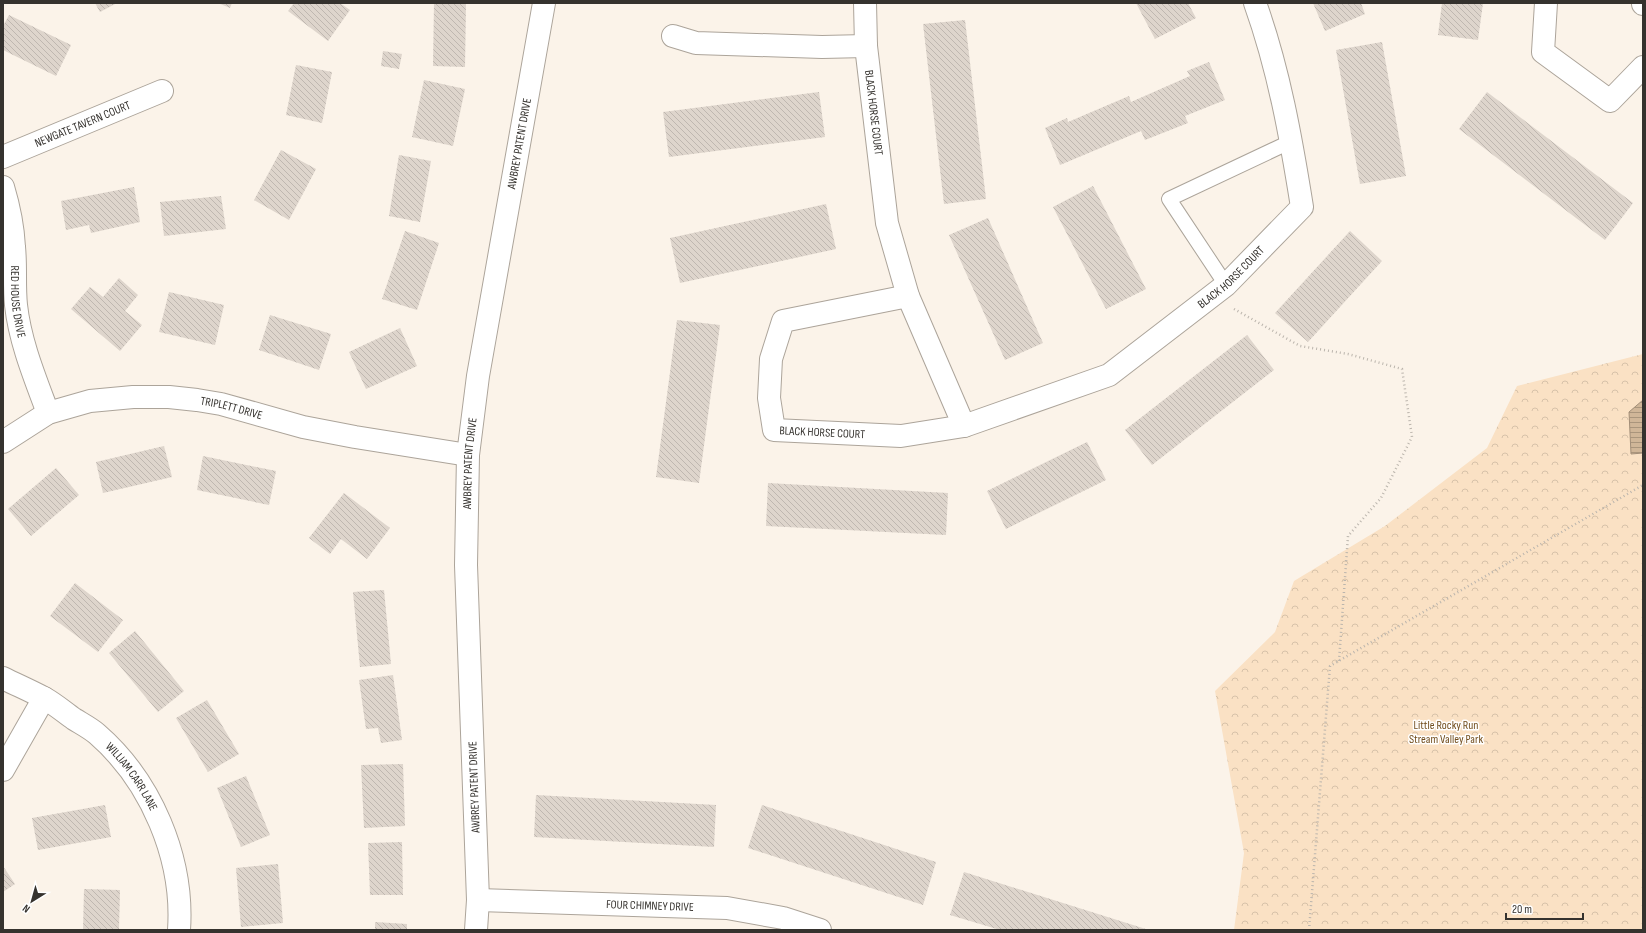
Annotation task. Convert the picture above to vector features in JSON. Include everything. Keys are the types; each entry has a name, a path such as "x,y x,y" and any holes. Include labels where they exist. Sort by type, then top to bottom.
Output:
{"street":[{"name":"AWBREY PATENT DRIVE","path":"476,930 478,900 466,565 468,455 480,368 544,3"},
{"name":"BLACK HORSE COURT","path":"865,3 866,46 887,223 908,296 964,426"},
{"name":"BLACK HORSE COURT","path":"908,296 783,321 771,359 769,398 774,430 901,436 964,426 1109,375 1218,291 1302,207 1292,142 1280,83 1270,46 1255,3"},
{"path":"1546,3 1543,52 1610,101 1643,67"},
{"path":"673,36 696,43 822,48 866,46"},
{"name":"NEWGATE TAVERN COURT","path":"3,157 162,91"},
{"name":"RED HOUSE DRIVE","path":"3,187 10,211 14,247 16,304 19,327 33,373 48,413"},
{"name":"TRIPLETT DRIVE","path":"3,442 48,413 90,401 134,397 169,397 221,404 303,427 468,455"},
{"name":"WILLIAM CARR LANE","path":"3,678 44,698 96,733 133,774 151,804 164,833 173,863 178,894 179,930"},
{"path":"3,770 44,698"},
{"name":"FOUR CHIMNEY DRIVE","path":"478,900 727,908 783,918 820,930"}],"lane":[{"path":"1218,291 1169,199 1292,142"}],"path":[{"path":"1218,291 1300,346 1348,354 1402,369 1412,436 1381,498 1348,536 1339,660"},
{"path":"1308,930 1330,666 1643,485"}],"green space":[{"name":"Little Rocky Run Stream Valley Park","path":"1643,354 1643,930 1234,930 1244,853 1215,691 1275,632 1294,581 1385,526 1487,448 1517,386"}],"shaded area":[{"path":"1643,400 1643,453 1631,454 1629,412"}],"building":[{"path":"95,3 117,3 100,12"},
{"path":"218,3 232,3 230,8"},
{"path":"294,3 340,3 350,10 328,41 288,11"},
{"path":"434,3 466,3 465,67 433,66"},
{"path":"1136,3 1188,3 1196,18 1155,39"},
{"path":"1313,3 1361,3 1365,14 1325,31"},
{"path":"1442,3 1483,3 1478,40 1438,35"},
{"path":"9,15 71,45 56,76 3,50 3,26"},
{"path":"965,20 986,199 944,204 923,24"},
{"path":"1382,42 1406,176 1360,184 1336,50"},
{"path":"383,51 402,54 399,69 381,66"},
{"path":"1209,62 1225,100 1185,116 1188,123 1145,140 1141,131 1060,165 1045,128 1067,118 1068,122 1129,96 1131,102 1190,76 1187,71"},
{"path":"296,65 332,72 322,123 286,115"},
{"path":"424,80 465,89 453,146 412,137"},
{"path":"819,92 825,137 669,157 663,112"},
{"path":"1487,92 1633,203 1605,240 1459,129"},
{"path":"281,150 316,169 289,220 254,200"},
{"path":"399,155 431,161 420,222 389,216"},
{"path":"1093,186 1146,289 1106,309 1053,207"},
{"path":"134,187 140,222 91,233 89,225 66,230 61,201"},
{"path":"221,196 226,229 164,236 160,202"},
{"path":"826,204 836,249 680,283 670,238"},
{"path":"988,218 1043,343 1005,360 949,235"},
{"path":"405,231 439,243 417,310 382,299"},
{"path":"1350,231 1382,261 1308,342 1275,313"},
{"path":"119,278 138,295 125,311 142,325 120,351 71,309 90,287 103,297"},
{"path":"169,292 224,305 215,345 159,332"},
{"path":"270,315 331,334 319,370 259,350"},
{"path":"677,320 720,325 699,483 656,477"},
{"path":"400,328 417,366 366,389 349,352"},
{"path":"1247,335 1274,370 1152,465 1125,430"},
{"path":"1087,442 1106,480 1006,529 987,491"},
{"path":"164,446 172,477 103,493 96,462"},
{"path":"203,456 276,471 269,505 197,490"},
{"path":"56,468 79,495 31,536 8,509"},
{"path":"768,483 948,493 946,535 766,526"},
{"path":"344,493 390,528 367,559 341,539 330,554 309,538"},
{"path":"75,583 123,620 98,652 50,616"},
{"path":"384,590 391,664 360,667 353,592"},
{"path":"135,631 184,691 158,712 109,653"},
{"path":"393,675 402,740 381,743 378,728 366,729 359,680"},
{"path":"207,700 239,754 208,772 176,718"},
{"path":"403,764 405,826 364,828 361,765"},
{"path":"246,776 270,835 241,847 217,788"},
{"path":"536,795 716,805 714,847 534,837"},
{"path":"105,805 111,837 38,850 32,818"},
{"path":"762,805 936,862 923,905 748,848"},
{"path":"402,842 403,895 370,895 368,843"},
{"path":"278,864 283,923 241,927 236,868"},
{"path":"3,866 15,884 3,892"},
{"path":"964,872 1149,930 1000,930 950,915"},
{"path":"84,889 120,890 119,930 83,930"},
{"path":"375,922 407,924 407,930 375,930"}]}
